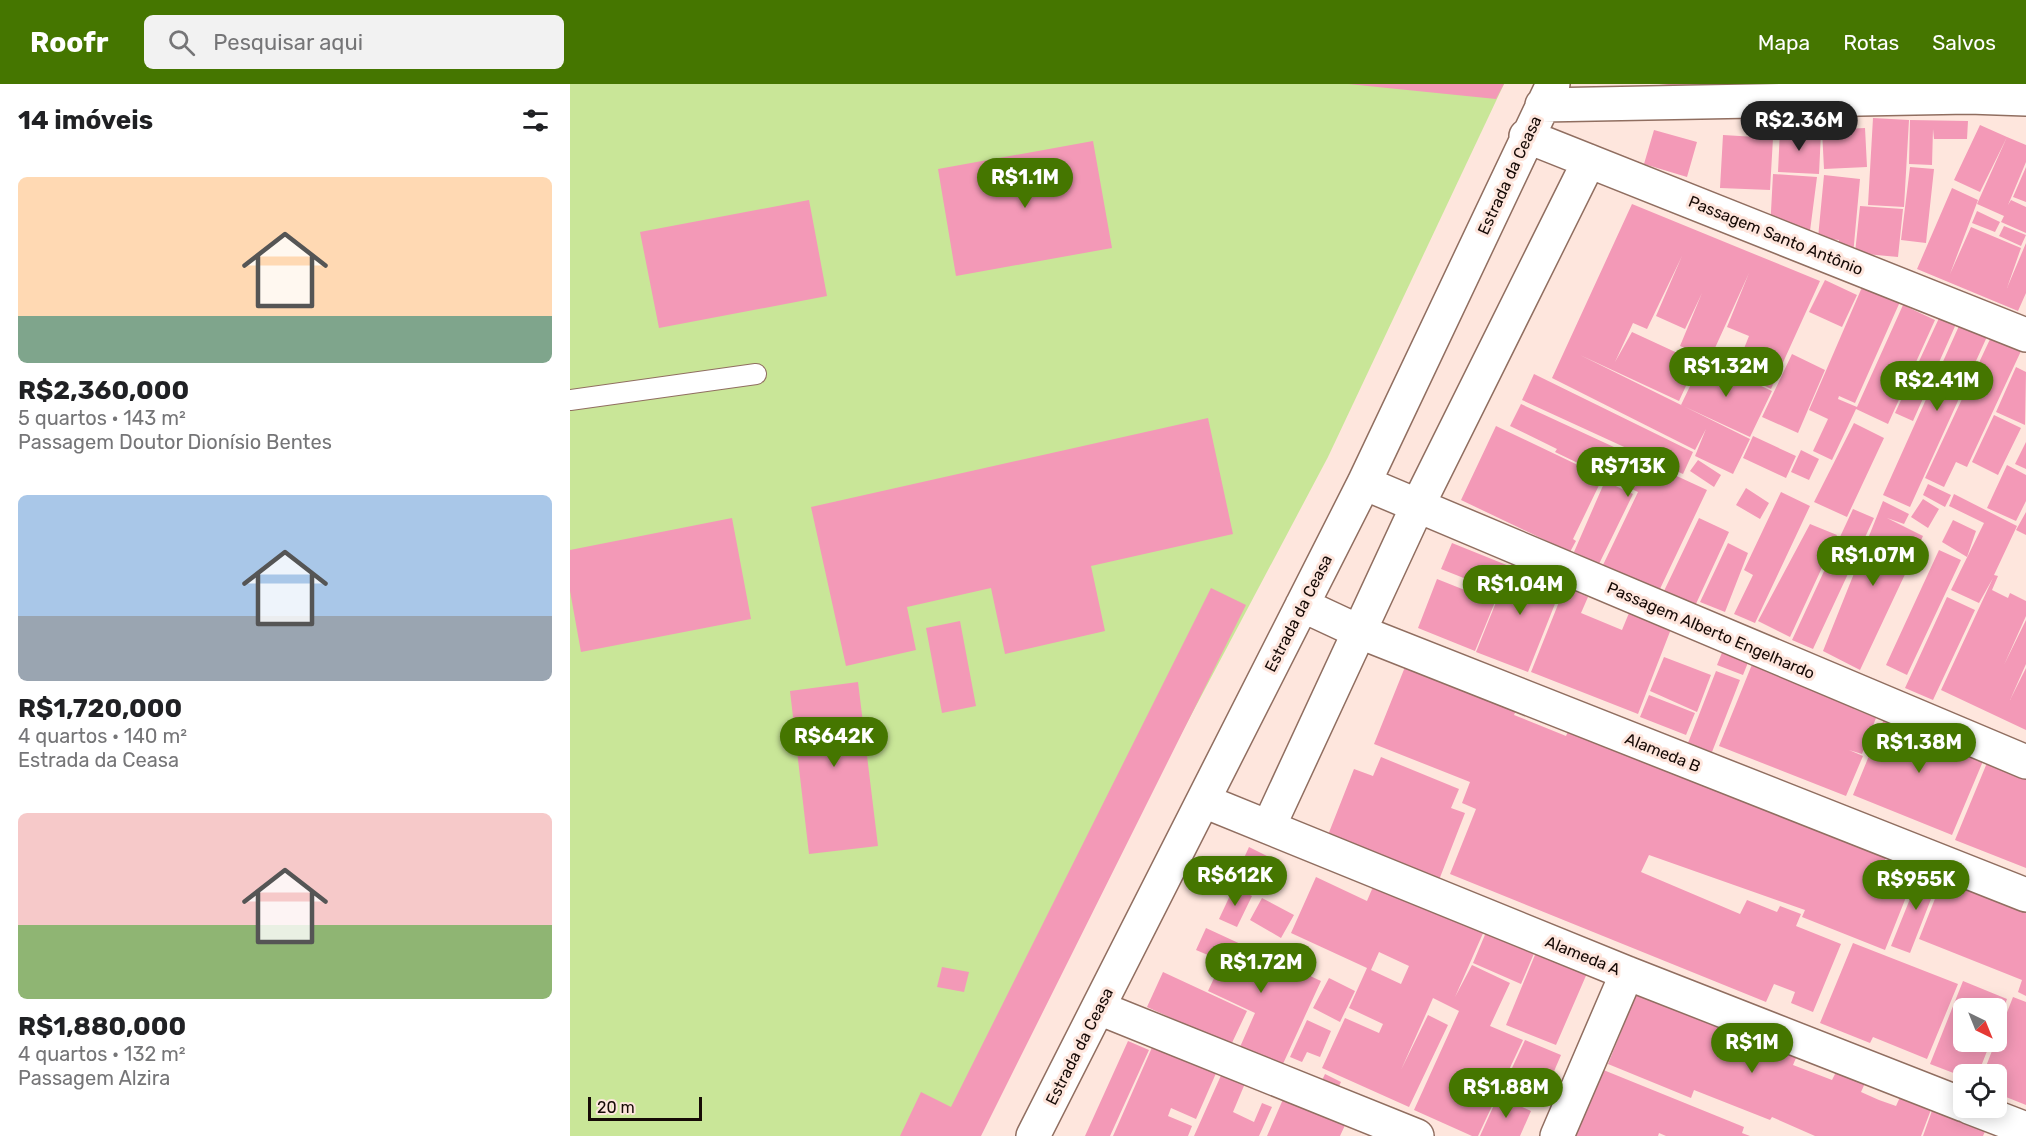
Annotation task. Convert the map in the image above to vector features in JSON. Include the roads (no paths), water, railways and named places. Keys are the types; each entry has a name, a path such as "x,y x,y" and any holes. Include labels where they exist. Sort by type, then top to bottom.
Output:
{"street":[{"path":"1547,94 2026,99"},
{"name":"Estrada da Ceasa","path":"1033,1136 1364,483 1547,94"},
{"name":"Passagem Santo Antônio","path":"1526,136 2026,335"},
{"path":"1269,826 1417,507 1589,161"},
{"name":"Passagem Alberto Engelhardo","path":"1364,483 2026,762"},
{"name":"Alameda B","path":"1302,605 1360,632 2026,896"},
{"name":"Alameda A","path":"1204,801 1627,973 1953,1101"},
{"path":"1557,1136 1627,973"},
{"path":"1099,1008 1417,1136"},
{"path":"1996,1118 2026,1130"}],"lane":[{"path":"570,400 756,374"}]}
